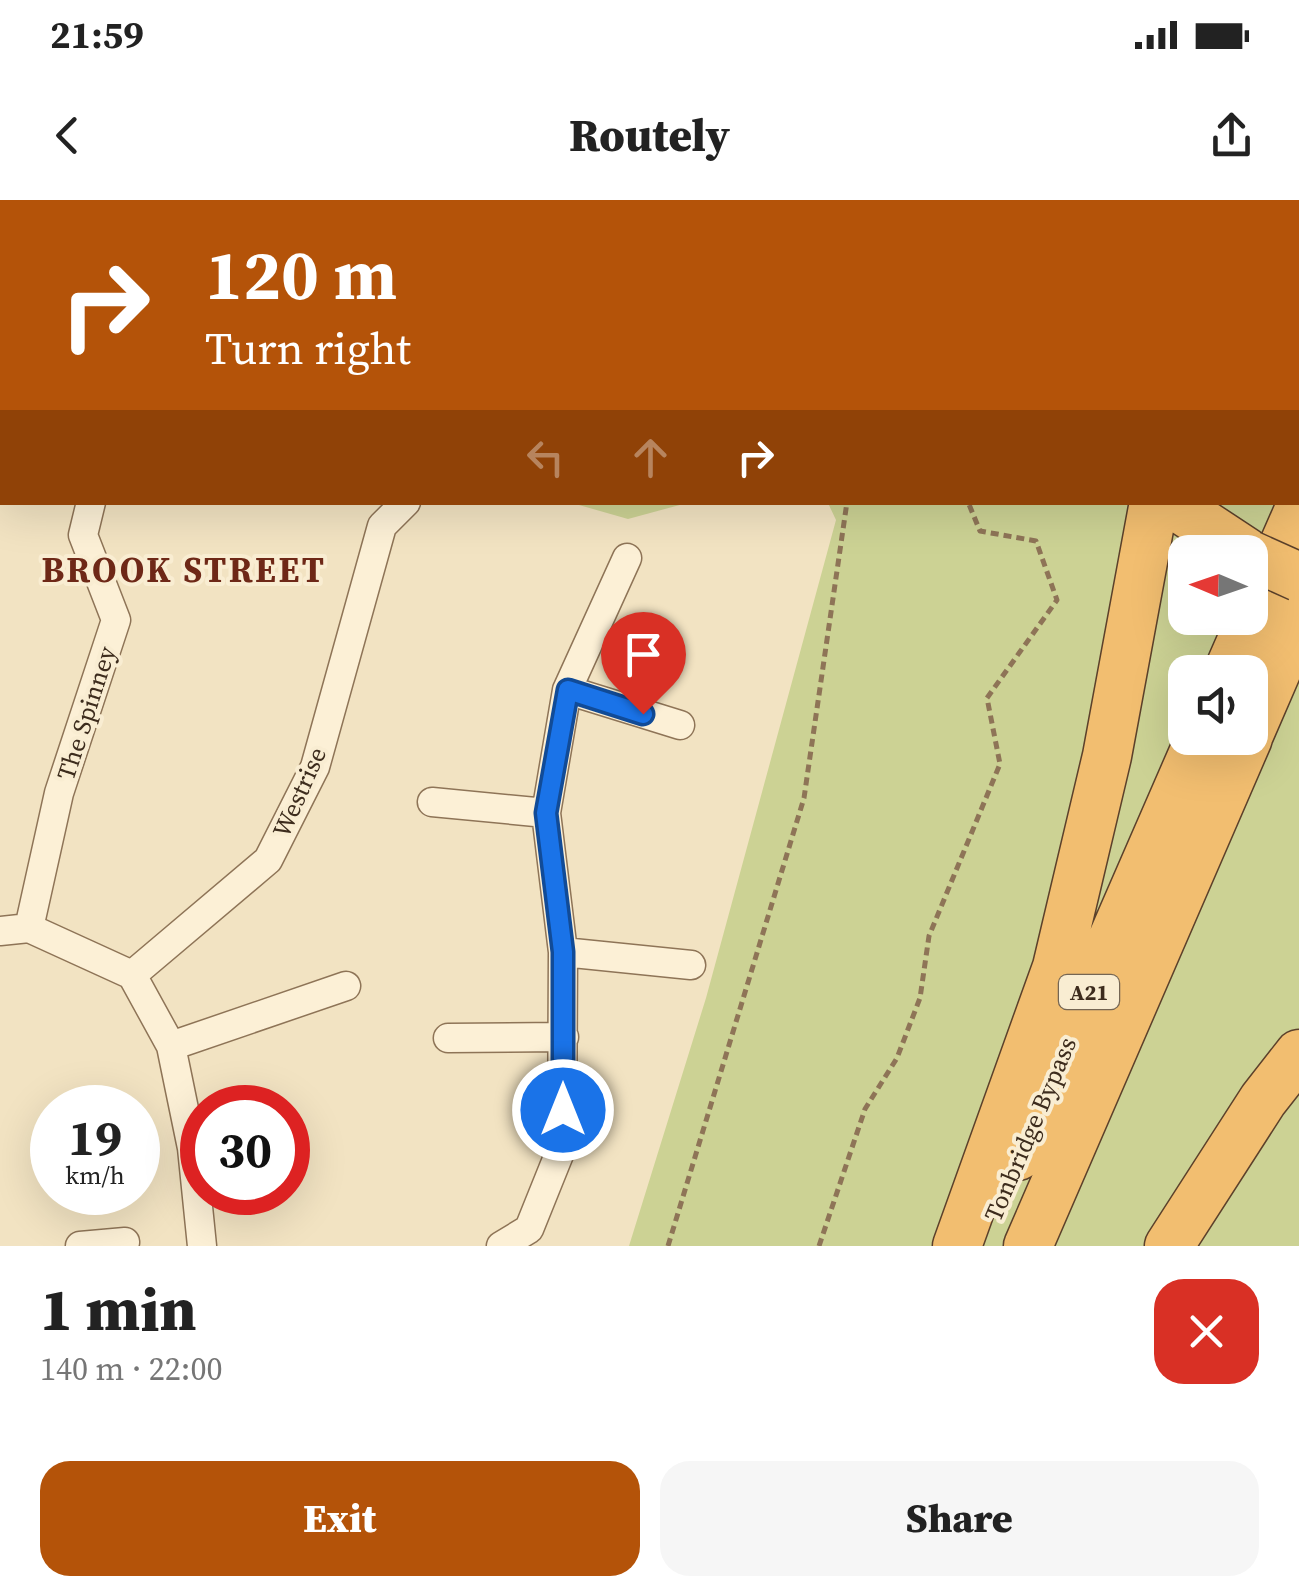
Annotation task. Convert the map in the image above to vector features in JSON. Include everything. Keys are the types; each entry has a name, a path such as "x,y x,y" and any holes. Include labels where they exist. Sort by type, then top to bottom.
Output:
{"highway":[{"path":"956,1246 1057,966 1107,756 1153,505"},
{"path":"1174,505 1220,535"},
{"path":"1235,655 1299,510"},
{"path":"1268,563 1299,576"},
{"name":"Tonbridge Bypass","path":"1268,691 1299,619"},
{"name":"Tonbridge Bypass","path":"979,1246 1193,755"},
{"name":"Tonbridge Bypass","path":"1028,1246 1240,755"},
{"path":"1168,1246 1263,1100 1299,1054"}],"street":[{"name":"The Spinney","path":"29,928 60,794 116,620 83,535 90,505"},
{"name":"Westrise","path":"132,975 268,860 315,767 382,526 403,505"},
{"path":"501,1246 528,1230 562,1147 563,952 546,813 568,690 626,558"},
{"path":"568,690 680,725"},
{"path":"432,802 546,813"},
{"path":"0,931 29,928 132,975 171,1046 211,1244"},
{"path":"563,952 692,965"},
{"path":"171,1046 346,986"},
{"path":"448,1038 564,1038"},
{"path":"80,1246 125,1242"}],"path":[{"path":"668,1246 804,798 847,505"},
{"path":"818,1246 865,1109 897,1058 920,998 929,936 1000,764 987,698 1057,600 1036,541 980,532 969,505"}],"green space":[{"path":"579,505 680,505 628,519"},
{"path":"829,505 1299,505 1299,1246 629,1246 706,998 836,520"}],"district":[{"name":"BROOK STREET","path":"184,570"}],"route":[{"path":"563,1110 563,952 546,813 568,690 643,714"}]}
